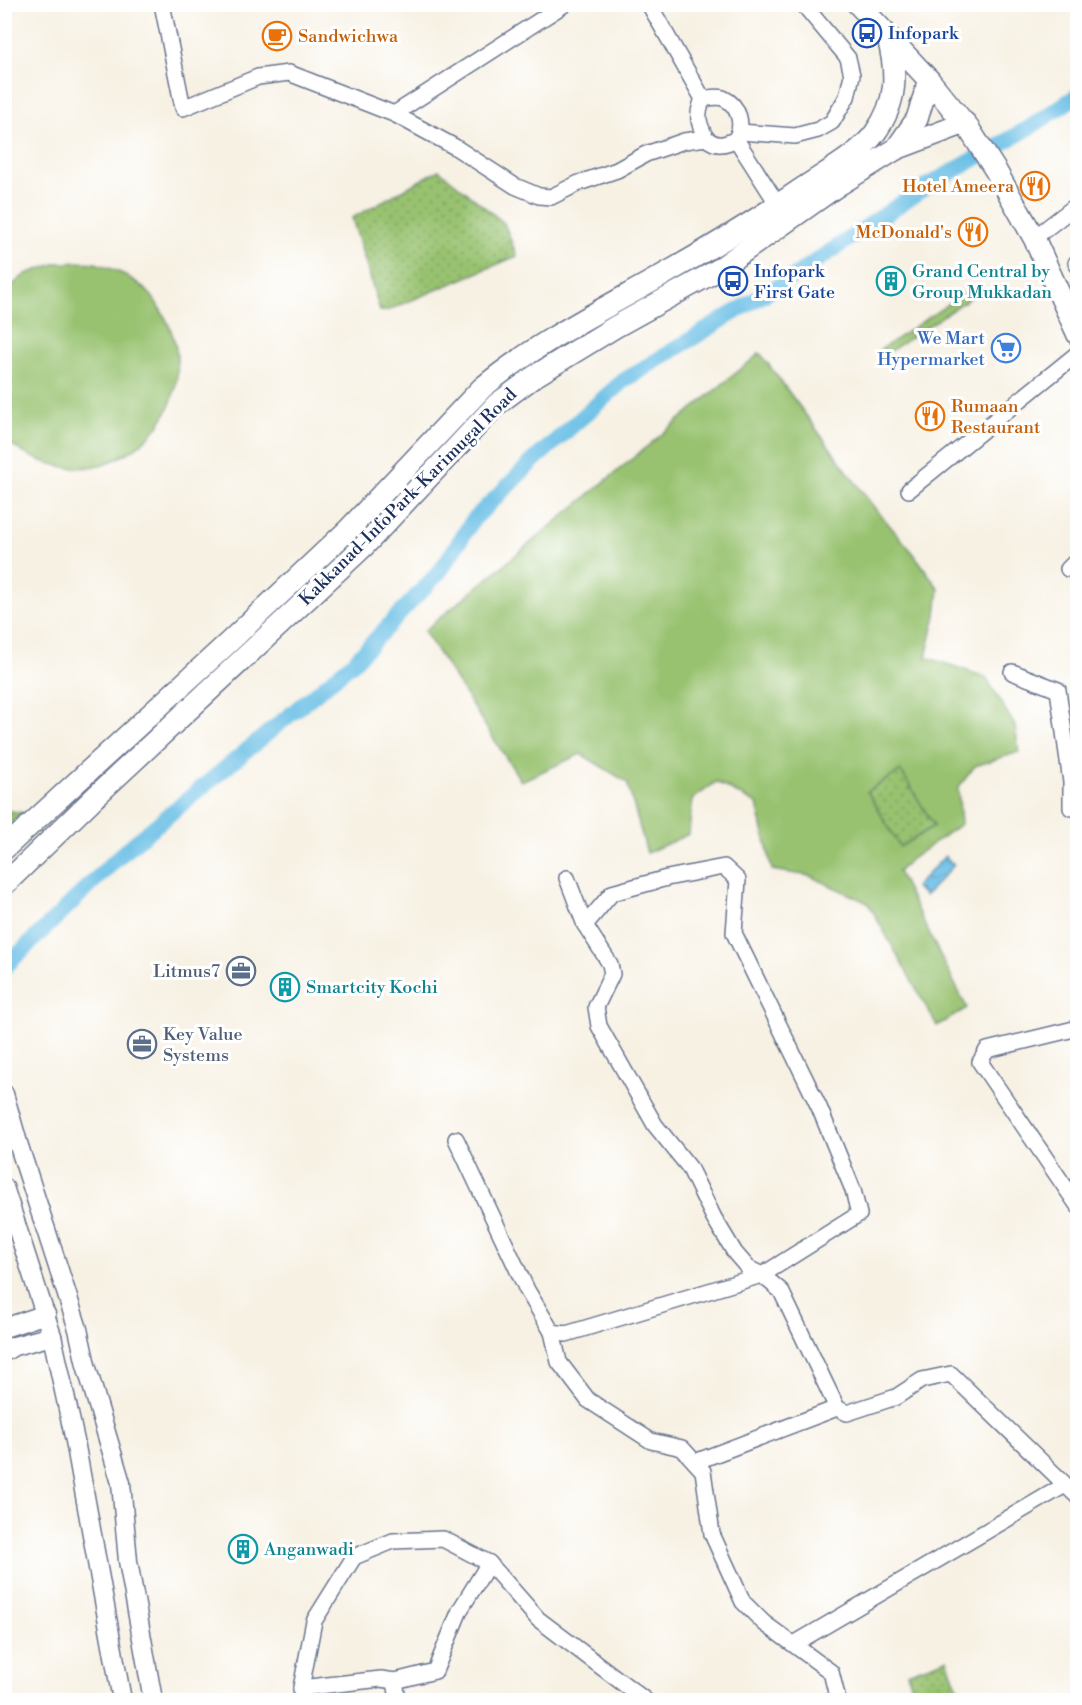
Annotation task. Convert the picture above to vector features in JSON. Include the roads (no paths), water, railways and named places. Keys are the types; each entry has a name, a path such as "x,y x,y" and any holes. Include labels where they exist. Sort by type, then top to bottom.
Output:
{"main road":[{"name":"Kakkanad-InfoPark-Karimugal Road","path":"4,885 364,546 497,404 535,376 716,271 840,184 896,149 917,119 929,80 858,4"},
{"name":"Kakkanad-InfoPark-Karimugal Road","path":"4,849 228,644 348,530 482,388 523,357 705,252 778,205 857,150 874,135 884,119 894,90 895,67 888,38"},
{"path":"929,80 967,126 996,171 1034,238 1077,335"},
{"path":"896,149 967,126"},
{"path":"636,290 646,310"}],"street":[{"path":"162,4 183,108 258,77 289,73 394,114 455,147 515,186 539,196 551,197 579,183 617,170 645,154 684,141 706,138"},
{"path":"394,114 565,4"},
{"path":"649,4 703,99"},
{"path":"703,99 698,111 698,122 706,138 712,143 721,145 738,135 795,136 818,130 832,122 847,97 852,75 848,58 803,4"},
{"path":"703,99 720,97 732,104 740,119 738,135 778,205"},
{"path":"1034,238 1077,204"},
{"path":"909,489 1077,353"},
{"path":"1012,672 1058,690 1071,782 1071,808"},
{"path":"552,1332 566,1334 762,1275 859,1214 853,1190 819,1107 734,933 738,880 724,867 667,878 612,893 585,925"},
{"path":"567,878 585,925 610,964 612,975 596,1007 598,1026 655,1125 689,1167 714,1218 735,1253 748,1268 762,1275 781,1291 837,1408 847,1413 896,1397 922,1380 951,1374 1077,1497"},
{"path":"1077,1029 987,1050 980,1062 1077,1206"},
{"path":"4,1094 78,1329 86,1365 121,1483 128,1562 153,1701"},
{"path":"456,1139 527,1290 552,1332 559,1362 588,1400 651,1442 682,1448 703,1471 712,1533 743,1602 764,1623 831,1672 838,1701"},
{"path":"4,1187 52,1336 75,1441 122,1701"},
{"path":"4,1328 46,1314"},
{"path":"4,1352 14,1346 52,1336"},
{"path":"694,1462 837,1408"},
{"path":"794,1644 1065,1485"},
{"path":"489,1563 460,1610 435,1671 395,1681 381,1679 301,1694 314,1621 354,1557 393,1541 443,1539 489,1563 538,1620 645,1701"},
{"path":"395,1681 398,1701"}],"water":[{"path":"945,856 954,865 925,896 915,887"}],"waterway":[{"path":"4,968 125,851 355,661 441,570 473,520 534,460 623,381 794,276 927,186 1029,128 1078,95"}],"place":[{"name":"Infopark","path":"867,33"},
{"name":"Sandwichwa","path":"277,36"},
{"name":"Hotel Ameera","path":"1035,186"},
{"name":"McDonald's","path":"973,232"},
{"name":"Infopark First Gate","path":"733,281"},
{"name":"Grand Central by Group Mukkadan","path":"891,281"},
{"name":"We Mart Hypermarket","path":"1006,348"},
{"name":"Rumaan Restaurant","path":"930,416"},
{"name":"Litmus7","path":"241,971"},
{"name":"Smartcity Kochi","path":"285,987"},
{"name":"Key Value Systems","path":"142,1044"},
{"name":"Anganwadi","path":"243,1549"}]}
